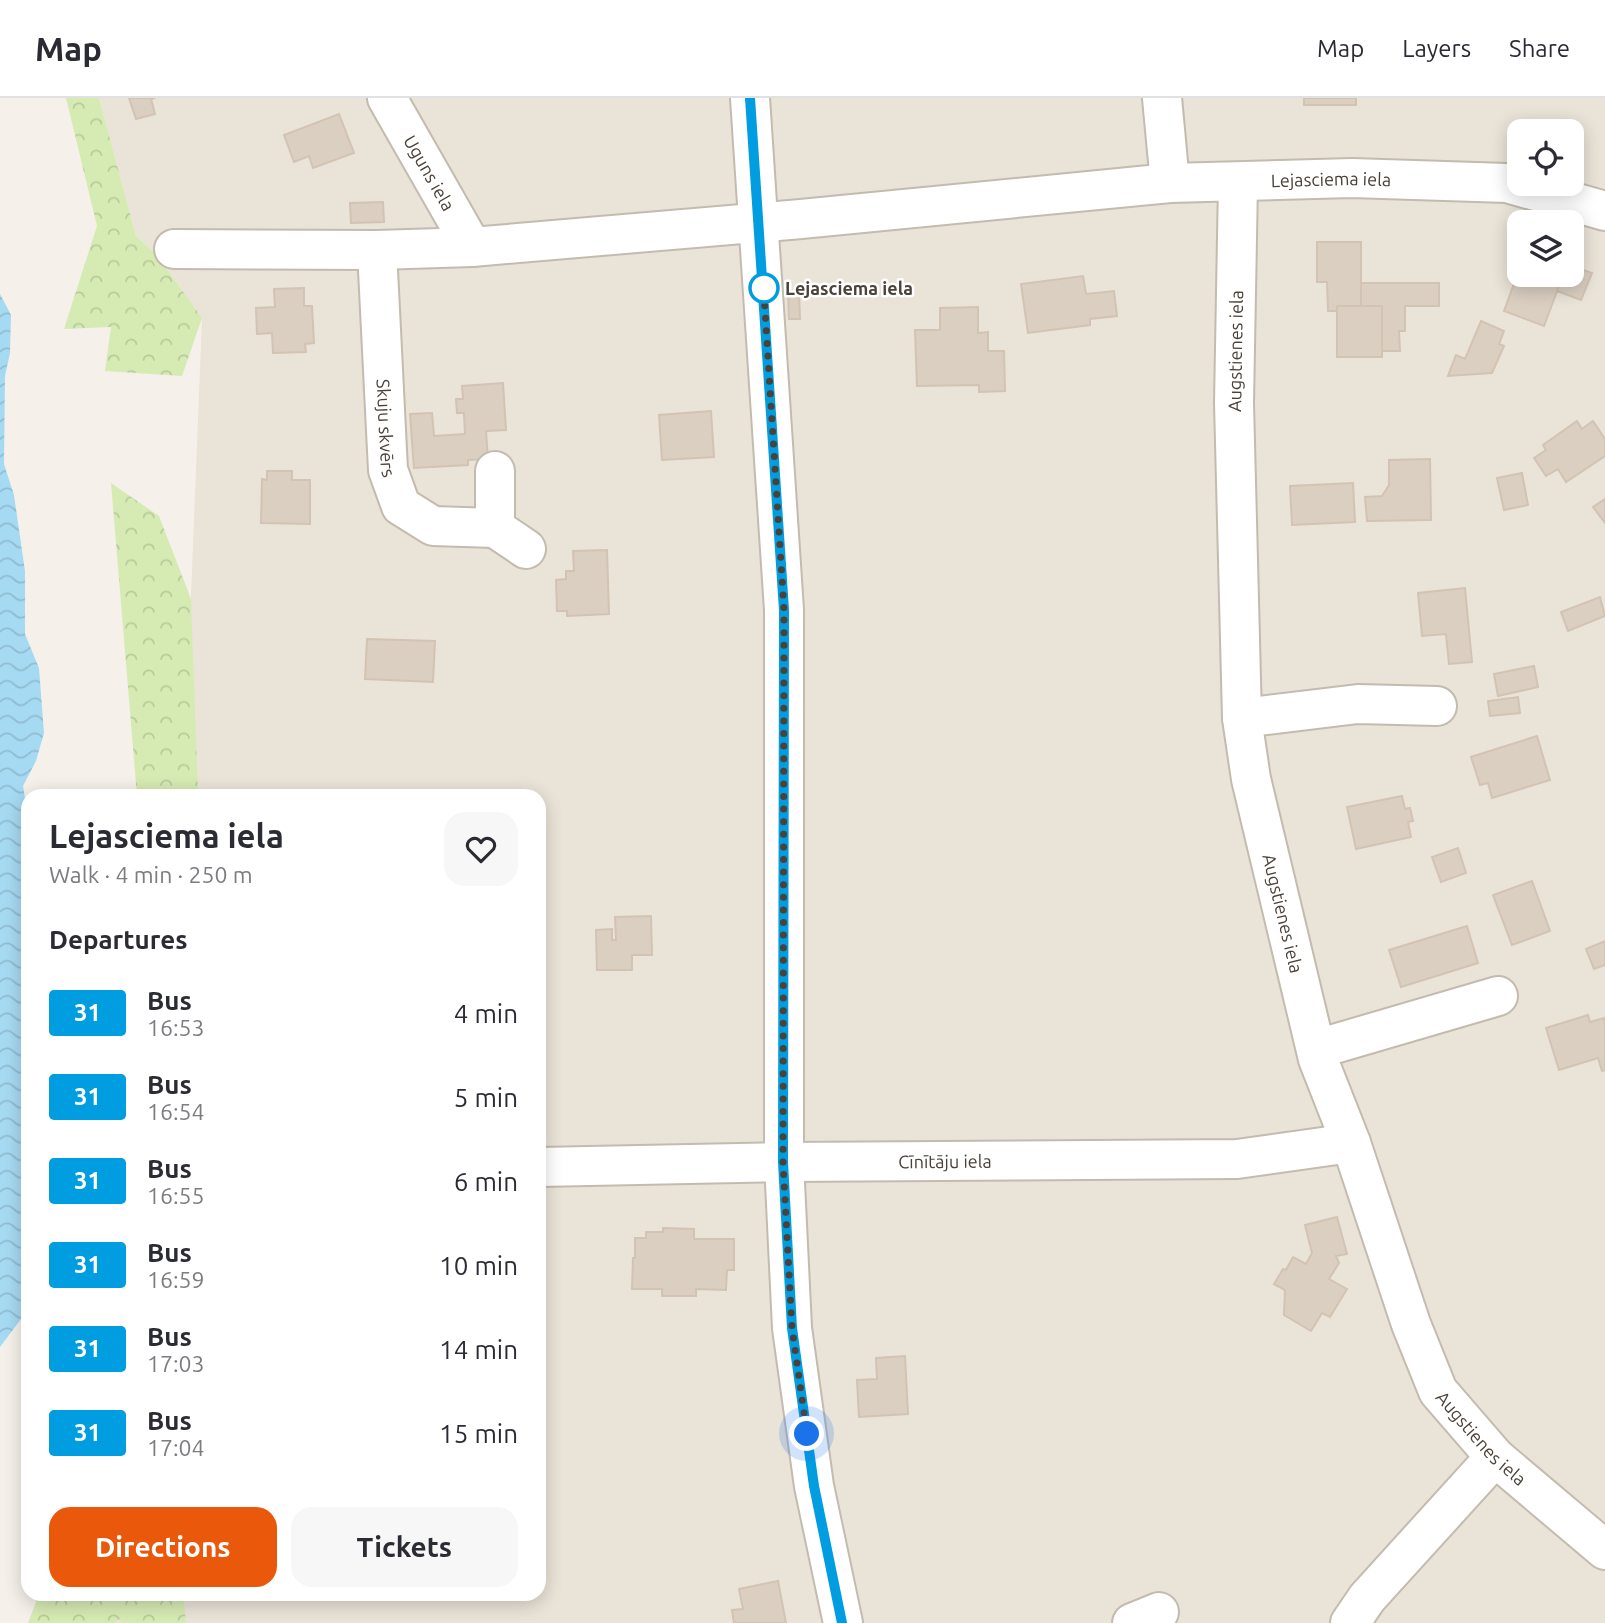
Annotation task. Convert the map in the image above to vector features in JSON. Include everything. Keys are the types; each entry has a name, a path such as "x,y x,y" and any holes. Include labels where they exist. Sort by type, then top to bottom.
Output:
{"street":[{"name":"Uguns iela","path":"387,98 472,247"},
{"path":"750,98 784,610 783,1162 792,1328 814,1486 842,1623"},
{"path":"1162,98 1170,183"},
{"name":"Lejasciema iela","path":"174,249 377,250 472,247 1170,183 1352,178 1507,183 1605,212"},
{"name":"Augstienes iela","path":"1238,183 1234,403 1242,718 1251,779 1318,1059 1351,1143 1411,1324 1438,1391 1495,1457 1605,1550"},
{"name":"Skuju skvērs","path":"377,250 388,470 401,506 433,526 495,528"},
{"path":"495,471 495,528 526,549"},
{"path":"1242,718 1358,704 1437,706"},
{"path":"1317,1049 1498,996"},
{"name":"Cīnītāju iela","path":"546,1167 783,1162 1237,1159 1351,1143"},
{"path":"1350,1623 1367,1598 1495,1457"}],"shaded area":[{"path":"99,98 1605,98 1605,1623 75,1623 83,1601 546,1601 546,789 183,789 202,318 156,254 136,236"}],"green space":[{"path":"66,98 99,98 136,236 156,254 202,318 182,376 105,371 111,327 64,329 97,226"},
{"path":"111,483 159,516 191,599 198,789 136,789"},
{"path":"36,1601 184,1601 186,1623 122,1623 119,1619 115,1623 28,1623"}],"water":[{"path":"0,294 11,315 10,353 5,376 4,464 14,495 25,571 25,634 39,668 44,733 36,761 23,789 21,789 21,1319 0,1347"}],"building":[{"path":"129,98 155,98 151,99 155,114 136,119"},
{"path":"1304,98 1356,98 1356,105 1304,105"},
{"path":"339,114 354,153 313,168 309,156 294,162 284,135"},
{"path":"383,202 384,222 351,223 350,203"},
{"path":"1317,242 1361,242 1361,306 1337,306 1337,311 1328,311 1327,282 1317,282"},
{"path":"1584,270 1592,273 1581,300 1557,291 1558,287 1584,287"},
{"path":"1083,276 1086,294 1114,291 1117,316 1090,319 1090,325 1028,333 1021,284"},
{"path":"1361,283 1439,283 1439,306 1405,306 1405,331 1399,331 1400,351 1382,351 1382,306 1361,306"},
{"path":"1513,287 1559,287 1544,326 1504,311"},
{"path":"304,288 304,306 312,306 314,343 305,344 306,352 273,353 272,333 257,334 256,308 275,307 274,289"},
{"path":"788,293 799,293 800,319 789,319"},
{"path":"1337,306 1382,306 1382,357 1337,357"},
{"path":"978,307 978,333 988,332 988,351 1004,351 1005,391 979,392 979,385 917,386 915,330 940,330 940,308"},
{"path":"1481,321 1504,331 1499,344 1504,346 1492,373 1448,376 1456,355 1465,359"},
{"path":"503,383 506,430 486,431 488,459 468,460 468,465 414,468 410,414 432,413 434,436 465,434 464,413 457,413 456,399 463,399 462,386"},
{"path":"711,411 714,457 662,460 659,415"},
{"path":"1577,421 1582,429 1593,421 1605,439 1605,456 1566,482 1558,469 1546,476 1534,458 1546,450 1543,445"},
{"path":"1430,459 1431,520 1367,521 1365,497 1382,496 1389,485 1389,460"},
{"path":"267,471 292,471 292,480 310,480 310,524 261,523 262,479 267,480"},
{"path":"1522,473 1528,505 1504,510 1497,478"},
{"path":"1353,483 1355,522 1292,525 1290,486"},
{"path":"1605,499 1605,523 1593,507"},
{"path":"607,550 609,614 567,616 567,611 557,611 556,580 566,579 566,571 574,571 573,551"},
{"path":"1465,588 1472,662 1449,664 1446,634 1422,636 1418,593"},
{"path":"1600,597 1605,616 1568,631 1561,612"},
{"path":"367,639 435,641 433,682 365,679"},
{"path":"1534,666 1538,687 1498,696 1494,674"},
{"path":"1518,697 1520,713 1490,716 1488,701"},
{"path":"1537,736 1550,780 1492,798 1488,783 1480,785 1471,757"},
{"path":"1402,796 1405,809 1410,808 1413,821 1408,822 1411,837 1356,849 1347,807"},
{"path":"1458,848 1466,873 1441,882 1432,857"},
{"path":"1532,881 1550,931 1512,945 1493,895"},
{"path":"651,916 652,955 632,955 632,970 597,970 596,930 612,929 612,940 616,940 615,917"},
{"path":"1467,926 1478,963 1401,987 1389,950"},
{"path":"1605,941 1605,965 1594,969 1586,949"},
{"path":"1588,1015 1590,1022 1604,1018 1605,1070 1602,1071 1598,1058 1559,1070 1546,1028"},
{"path":"1337,1217 1347,1254 1336,1256 1339,1263 1329,1279 1347,1289 1330,1317 1322,1313 1311,1331 1284,1315 1285,1290 1274,1284 1293,1257 1306,1264 1312,1253 1305,1225"},
{"path":"663,1228 694,1229 694,1239 734,1239 734,1270 727,1270 726,1290 696,1289 696,1296 662,1296 662,1289 632,1289 635,1238 646,1238 646,1232 663,1232"},
{"path":"905,1356 908,1414 859,1417 857,1380 877,1379 876,1358"},
{"path":"778,1581 786,1623 734,1623 732,1610 743,1609 739,1589"}],"bus line":[{"name":"31","path":"750,98 784,610 783,1162 792,1328 814,1486 842,1623"}],"place":[{"name":"Lejasciema iela","path":"764,288"}],"route":[{"path":"764,288 763,278 784,610 783,1162 792,1328 807,1434"}]}
